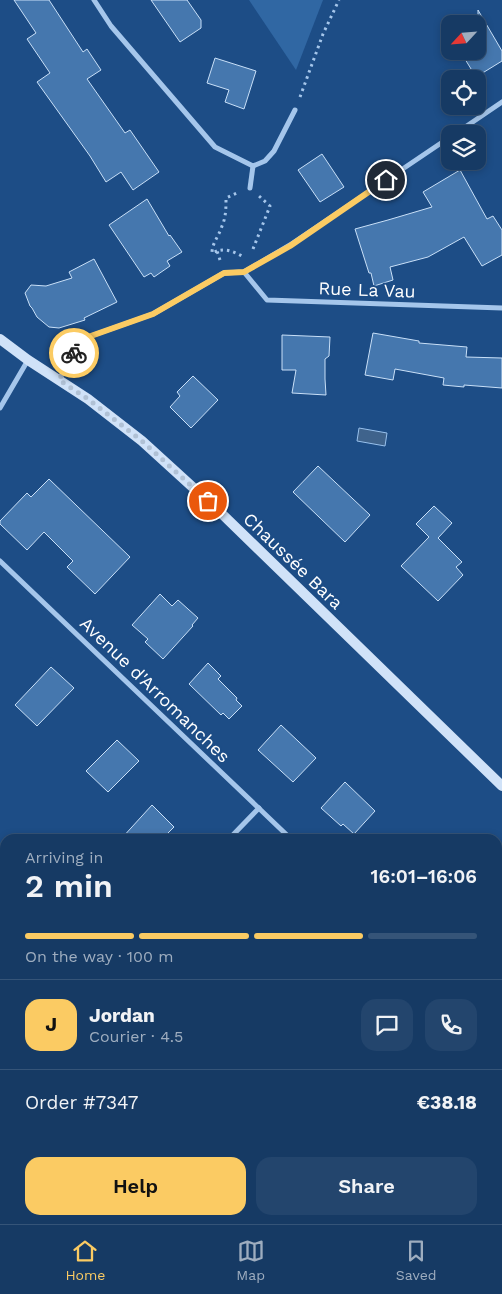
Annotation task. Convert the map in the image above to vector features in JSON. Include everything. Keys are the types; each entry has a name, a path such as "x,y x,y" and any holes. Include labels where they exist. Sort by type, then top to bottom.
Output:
{"main road":[{"name":"Chaussée Bara","path":"0,339 28,360 88,399 150,447 222,514 502,786"}],"street":[{"path":"94,0 111,26 215,147 253,166 265,161 274,151 295,110"},
{"path":"468,125 502,102"},
{"path":"59,380 67,364 88,337 153,314 224,273 244,272 290,246 441,143"},
{"path":"250,188 253,166"},
{"name":"Rue La Vau","path":"244,272 267,300 502,308"},
{"path":"0,408 28,360"},
{"name":"Avenue d'Arromanches","path":"0,560 286,834"},
{"path":"234,834 259,808"}],"path":[{"path":"295,110 339,0"},
{"path":"250,188 270,206 249,257 228,250 217,251 212,253 212,246 222,229 226,217 226,198 250,188"},
{"path":"217,251 224,273"}],"shaded area":[{"path":"249,0 323,0 296,70"},
{"path":"359,428 387,433 385,446 357,441"}],"building":[{"path":"14,0 49,0 83,52 87,49 101,70 87,79 125,133 130,130 159,172 133,190 121,172 106,182 90,156 37,82 50,73 27,39 36,33"},
{"path":"151,0 187,0 201,20 201,28 180,42"},
{"path":"486,24 502,51 502,61 486,71 472,70 466,60 486,60"},
{"path":"215,58 256,71 244,109 225,102 229,90 207,83"},
{"path":"322,154 344,187 320,202 298,170"},
{"path":"460,170 487,219 493,216 502,230 502,255 482,266 464,237 428,257 390,267 393,280 374,286 355,229 432,207 423,192"},
{"path":"147,199 169,236 182,252 167,261 170,266 154,277 151,273 144,277 109,225"},
{"path":"94,259 117,302 84,318 85,320 59,328 49,327 37,317 25,293 31,285 46,286 72,278 69,272"},
{"path":"373,333 419,341 419,343 467,347 466,357 502,358 502,388 443,385 444,378 395,369 393,380 365,375"},
{"path":"282,335 330,337 329,356 325,359 326,395 292,393 296,370 282,370"},
{"path":"193,376 218,400 191,428 170,407 180,396 177,392"},
{"path":"318,466 370,515 345,542 293,492"},
{"path":"49,479 130,557 95,594 67,567 73,561 44,532 27,550 0,524 0,521 27,493 31,497"},
{"path":"434,506 452,523 438,538 462,562 456,567 463,575 438,601 401,566 429,537 416,524"},
{"path":"160,594 172,606 178,600 198,618 163,659 145,642 148,639 132,625"},
{"path":"208,663 221,676 218,679 237,698 236,700 242,706 229,719 223,713 221,715 189,684"},
{"path":"51,667 74,688 37,726 15,705"},
{"path":"281,725 316,758 293,782 258,750"},
{"path":"117,740 139,761 108,792 86,771"},
{"path":"345,782 375,811 354,834 343,824 341,826 321,808"},
{"path":"152,805 174,827 167,834 126,834"}],"way so far":[{"path":"74,353 59,380 88,399 142,441 208,501"}],"route":[{"path":"74,353 88,337 153,314 224,273 244,272 290,246 386,180"}]}
